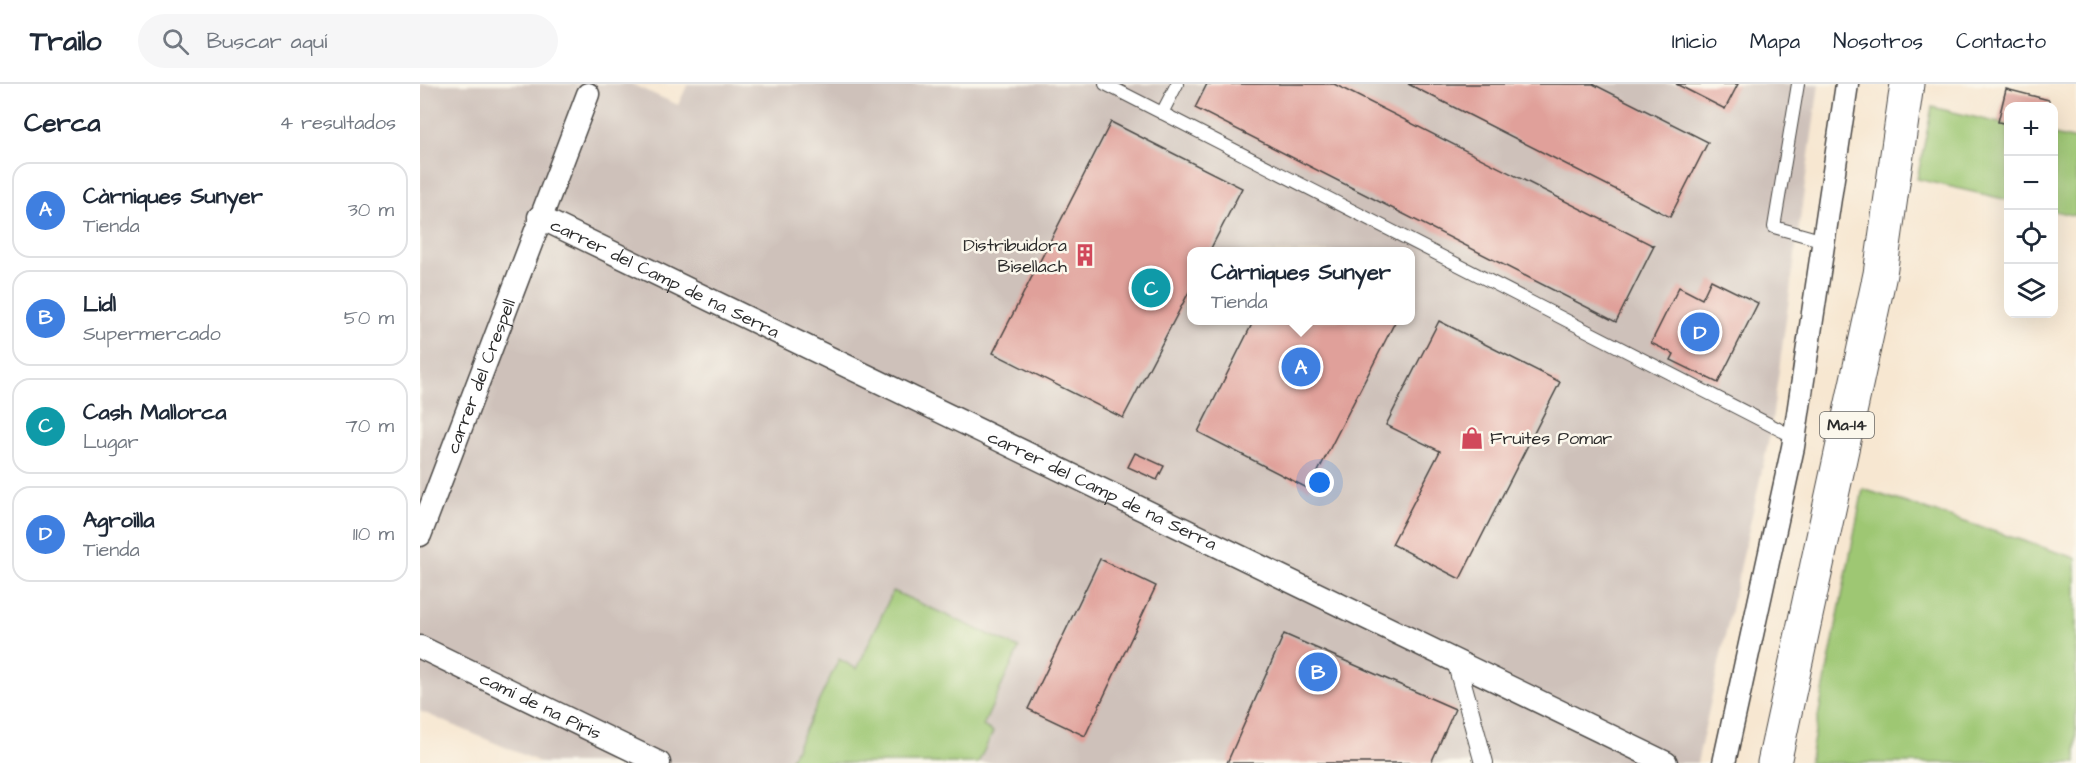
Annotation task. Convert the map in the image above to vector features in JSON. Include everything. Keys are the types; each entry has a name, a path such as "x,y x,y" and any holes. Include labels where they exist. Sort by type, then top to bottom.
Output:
{"main road":[{"name":"Ma-14","path":"1774,763 1880,274 1907,84"}],"street":[{"path":"1724,763 1794,437 1847,84"},
{"name":"carrer del Crespell","path":"420,535 539,217 588,94"},
{"name":"carrer del Camp de na Serra","path":"539,217 1666,763"},
{"name":"camí de na Piris","path":"420,647 659,763"},
{"path":"1456,661 1484,763"}],"lane":[{"path":"1105,84 1794,437"},
{"path":"1162,113 1177,84"},
{"path":"1798,84 1774,227 1824,241"}],"shaded area":[{"path":"420,84 631,84 678,105 688,84 1819,84 1770,434 1697,763 542,763 420,711"}],"green space":[{"path":"1932,107 2004,124 2004,199 1917,179"},
{"path":"2058,136 2076,140 2076,216 2058,212"},
{"path":"1863,489 2076,558 2076,763 1809,763"},
{"path":"893,591 1019,648 983,726 993,732 978,763 789,763 839,659 857,669"}],"building":[{"path":"1207,84 1334,84 1654,246 1616,322 1195,108"},
{"path":"1408,84 1593,84 1708,142 1670,217"},
{"path":"1676,84 1738,84 1725,109"},
{"path":"2006,89 2049,100 2049,102 2004,102 2004,123 1998,122"},
{"path":"1111,122 1242,188 1212,247 1187,247 1187,296 1123,418 993,353"},
{"path":"1711,280 1758,303 1718,383 1671,360 1674,354 1651,343 1679,287 1702,299"},
{"name":"Fruites Pomar","path":"1439,321 1560,382 1460,579 1392,544 1440,451 1386,425"},
{"path":"1252,325 1393,325 1309,489 1198,432"},
{"path":"1135,453 1164,466 1157,480 1128,467"},
{"path":"1100,559 1156,586 1085,736 1028,709"},
{"path":"1284,634 1455,709 1431,763 1227,763"}],"place":[{"name":"Distribuidora Bisellach","path":"1085,255"},
{"name":"Cash Mallorca","path":"1151,288"},
{"name":"Agroilla","path":"1700,332"},
{"name":"Càrniques Sunyer","path":"1301,367"},
{"name":"Fruites Pomar","path":"1472,438"},
{"name":"Lidl","path":"1318,672"}]}
